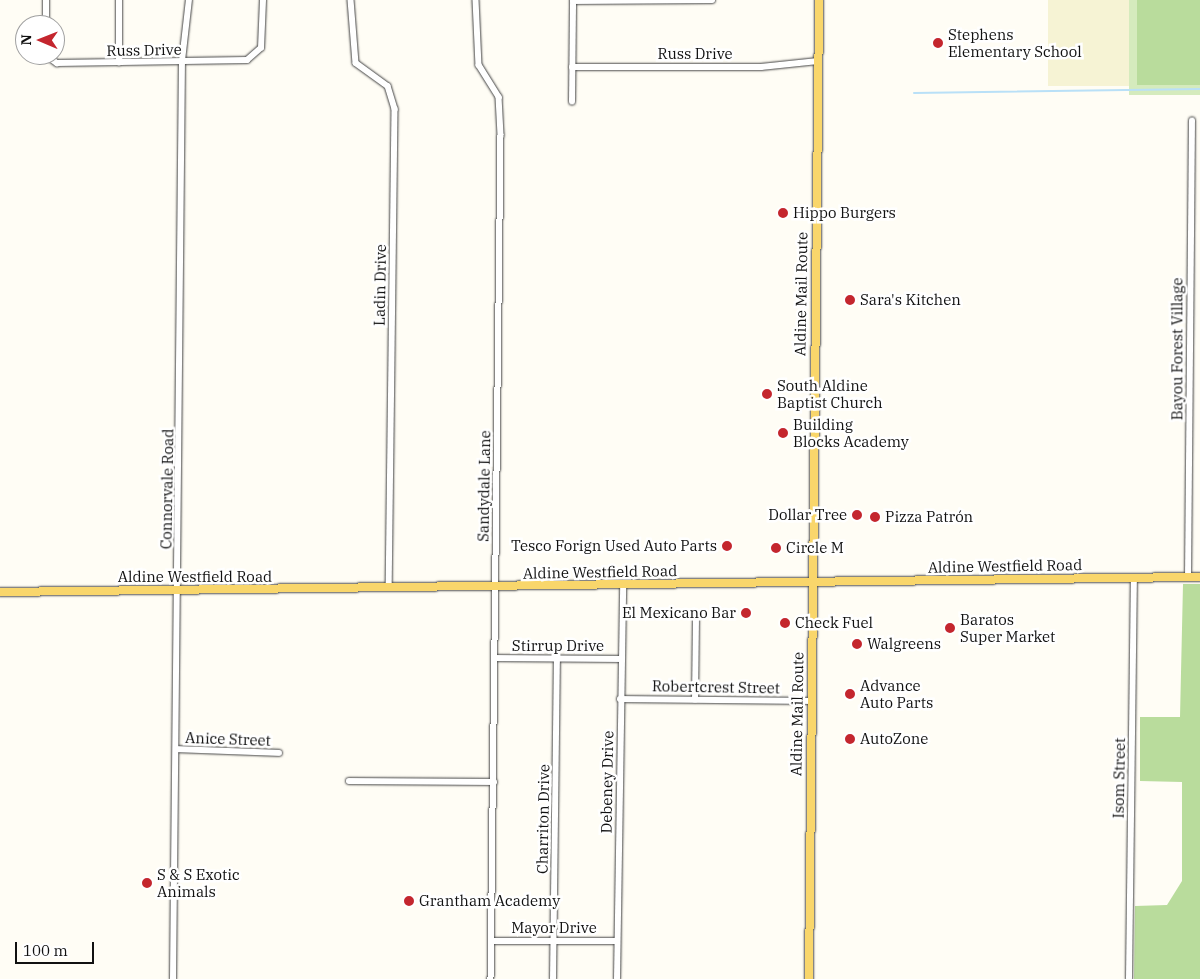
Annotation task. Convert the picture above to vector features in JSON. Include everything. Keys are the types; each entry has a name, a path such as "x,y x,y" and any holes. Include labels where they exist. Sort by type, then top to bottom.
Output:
{"main road":[{"name":"Aldine Mail Route","path":"809,979 819,0"},
{"name":"Aldine Westfield Road","path":"0,592 1200,577"}],"street":[{"path":"46,0 46,15"},
{"path":"118,63 119,0"},
{"name":"Connorvale Road","path":"173,979 177,749 182,61 189,0"},
{"name":"Russ Drive","path":"65,59 118,63 240,61 254,58 261,48 263,0"},
{"name":"Ladin Drive","path":"351,0 356,63 388,86 395,109 389,588"},
{"name":"Sandydale Lane","path":"476,0 479,65 499,97 501,136 491,979"},
{"path":"572,102 573,0 712,0"},
{"name":"Russ Drive","path":"572,66 761,67 818,62"},
{"name":"Bayou Forest Village","path":"1188,578 1192,120"},
{"name":"Isom Street","path":"1129,979 1134,578"},
{"name":"Debeney Drive","path":"617,979 620,659 623,585"},
{"path":"695,700 696,618"},
{"name":"Stirrup Drive","path":"495,658 620,659"},
{"name":"Charriton Drive","path":"553,979 558,659"},
{"name":"Robertcrest Street","path":"620,699 812,701"},
{"name":"Anice Street","path":"177,749 279,753"},
{"path":"349,781 494,782"},
{"name":"Mayor Drive","path":"492,941 617,941"}],"shaded area":[{"path":"1048,0 1129,0 1129,86 1048,86"}],"green space":[{"path":"1129,0 1200,0 1200,95 1129,95"},
{"path":"1137,0 1200,0 1200,85 1137,85"},
{"path":"1183,584 1200,584 1200,979 1134,979 1135,906 1167,905 1182,881 1182,782 1140,781 1140,717 1180,717"}],"waterway":[{"path":"914,93 1200,89"}],"place":[{"name":"Stephens Elementary School","path":"938,43"},
{"name":"Hippo Burgers","path":"783,213"},
{"name":"Sara's Kitchen","path":"850,300"},
{"name":"South Aldine Baptist Church","path":"767,394"},
{"name":"Building Blocks Academy","path":"783,433"},
{"name":"Dollar Tree","path":"857,515"},
{"name":"Pizza Patrón","path":"875,517"},
{"name":"Tesco Forign Used Auto Parts","path":"727,546"},
{"name":"Circle M","path":"776,548"},
{"name":"El Mexicano Bar","path":"746,613"},
{"name":"Check Fuel","path":"785,623"},
{"name":"Baratos Super Market","path":"950,628"},
{"name":"Walgreens","path":"857,644"},
{"name":"Advance Auto Parts","path":"850,694"},
{"name":"AutoZone","path":"850,739"},
{"name":"S & S Exotic Animals","path":"147,883"},
{"name":"Grantham Academy","path":"409,901"}]}
